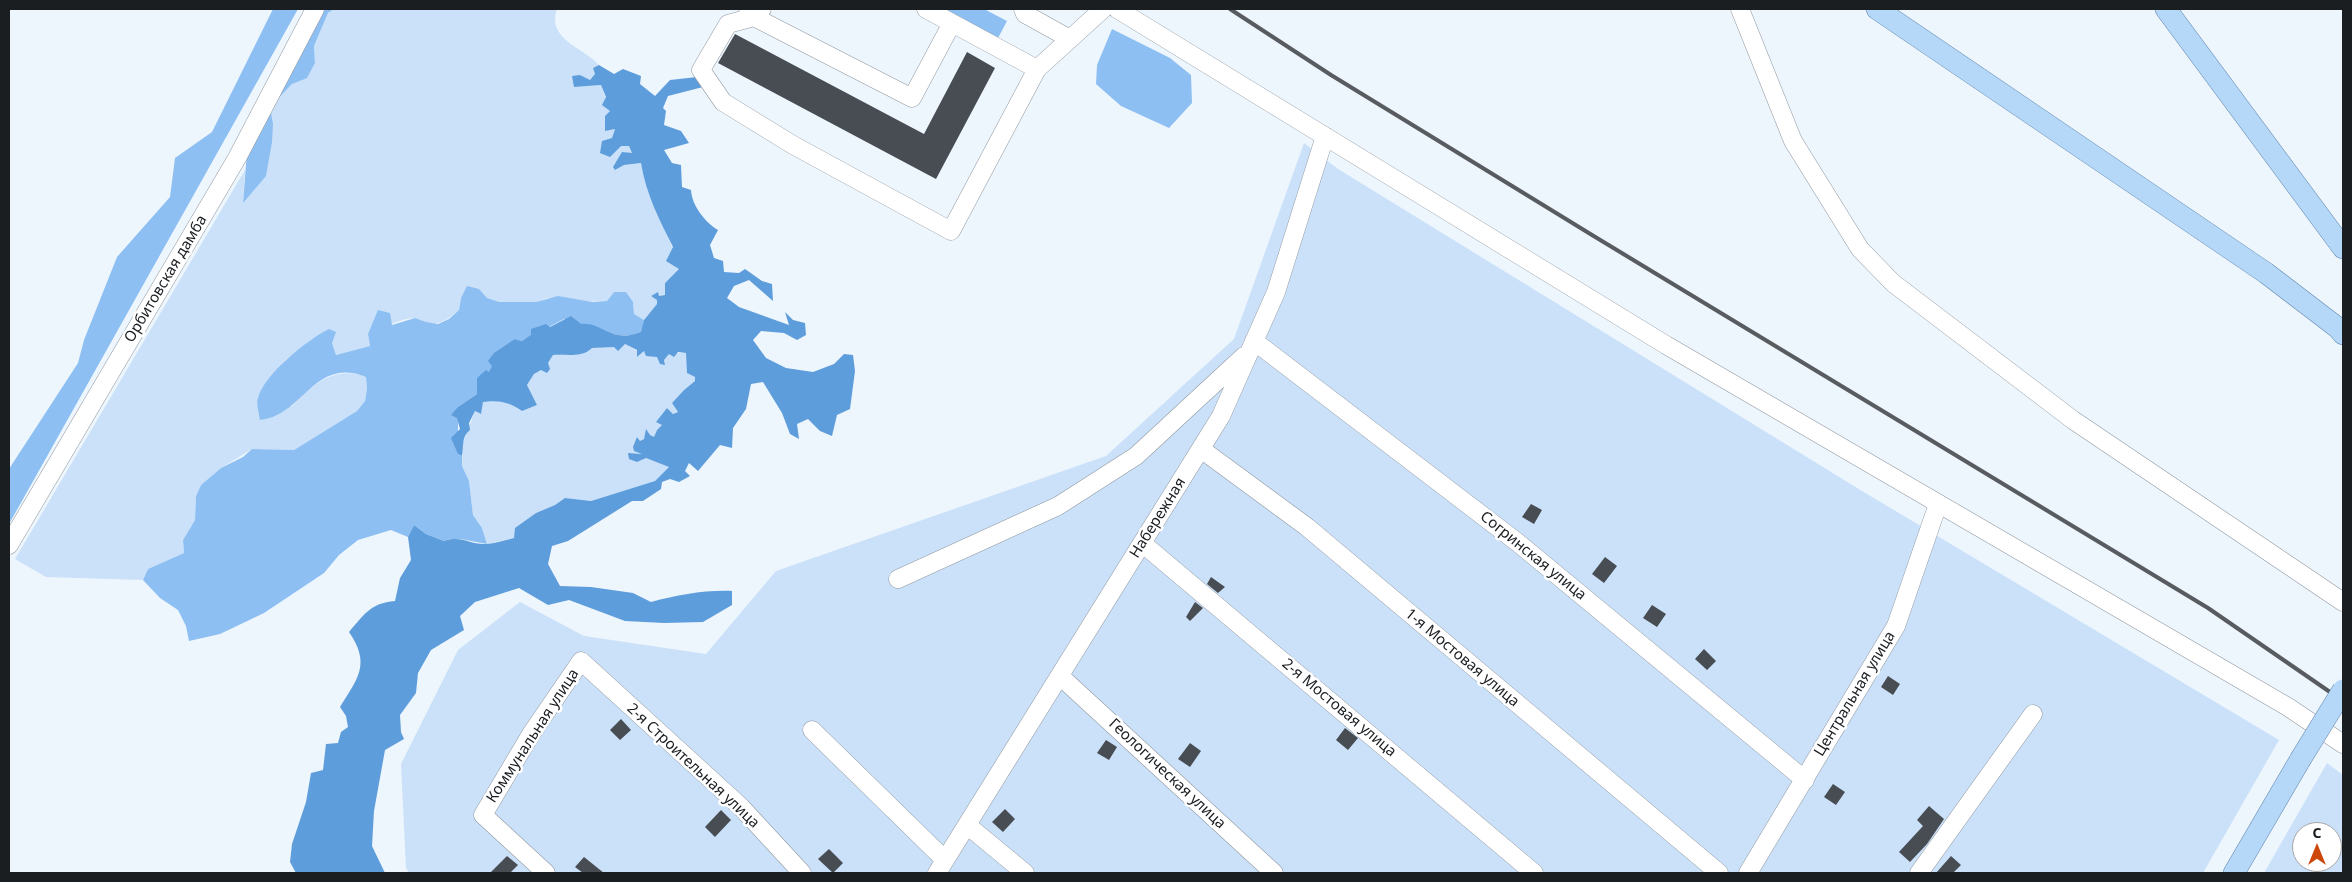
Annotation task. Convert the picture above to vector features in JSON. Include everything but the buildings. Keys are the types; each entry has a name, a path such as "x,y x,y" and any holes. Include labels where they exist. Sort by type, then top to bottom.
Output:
{"main road":[{"path":"1877,9 2266,273 2338,328 2343,334"},
{"path":"2166,9 2343,248"},
{"path":"2181,9 2343,232"},
{"path":"2234,873 2343,690"}],"street":[{"name":"Орбитовская дамба","path":"9,545 237,158 315,9"},
{"path":"926,9 1037,69"},
{"path":"1023,9 1025,14 1070,39"},
{"path":"952,23 912,98 754,11 728,24 701,70 723,102 793,145 951,231 1037,69 1103,9"},
{"path":"1117,9 1666,345 2288,707 2343,744"},
{"path":"1740,9 1793,141 1860,249 1892,283 2073,420 2343,602"},
{"name":"Набережная","path":"941,866 1221,416 1276,292 1325,136"},
{"path":"898,579 1058,506 1136,456 1252,346"},
{"name":"Согринская улица","path":"1252,346 1517,542 1805,780"},
{"name":"1-я Мостовая улица","path":"1201,449 1307,527 1718,873"},
{"name":"Центральная улица","path":"1748,873 1896,626 1938,504"},
{"name":"2-я Мостовая улица","path":"1142,543 1534,873"},
{"name":"Коммунальная улица","path":"546,873 482,815 531,734 581,661"},
{"name":"2-я Строительная улица","path":"581,661 741,808 802,873"},
{"name":"Геологическая улица","path":"1060,676 1274,873"},
{"path":"1919,873 2034,714"},
{"path":"812,730 941,866"},
{"path":"966,825 1025,873"}],"shaded area":[{"path":"273,9 298,9 9,524 9,469 78,363 84,340 117,257 170,197 175,158 212,132"},
{"path":"319,9 334,9 328,13 314,46 315,63 307,78 292,84 270,107 273,124 272,142 266,176 243,203 247,152"},
{"path":"334,9 557,9 555,20 562,36 599,65 593,68 595,74 590,80 574,87 601,85 610,111 605,130 615,129 612,138 621,146 629,146 632,153 615,170 624,165 642,163 648,190 680,269 665,283 665,295 659,296 658,293 651,296 657,300 657,304 644,320 634,314 633,302 614,292 607,301 548,298 533,303 516,304 491,300 485,297 479,289 461,298 459,310 438,323 424,322 416,318 407,319 368,334 370,346 336,355 332,343 287,359 263,387 257,398 292,406 316,384 335,375 345,373 366,377 365,401 357,411 294,450 252,449 221,468 201,485 196,496 195,520 183,540 184,553 148,569 143,580 46,577 15,559 245,170 243,202 257,179 270,147 272,122 270,107 292,84 307,77 315,63 314,46 328,13"},
{"path":"939,9 984,9 1007,21 997,40"},
{"path":"1112,29 1170,58 1191,75 1192,103 1169,128 1121,106 1096,84 1097,65"},
{"path":"599,65 614,74 623,69 641,76 640,84 655,96 670,80 697,77 703,87 668,96 663,108 666,111 664,125 681,131 689,143 664,150 672,163 681,165 682,187 691,190 694,202 700,213 708,223 718,230 710,245 714,258 723,261 724,272 739,273 745,269 762,281 772,284 773,301 749,280 734,286 727,298 739,307 789,325 785,312 793,320 805,323 806,335 797,340 784,333 761,331 753,340 766,358 786,368 813,372 834,364 844,354 853,355 855,371 850,409 837,415 832,436 820,431 808,419 797,424 799,439 790,434 782,413 763,382 751,384 746,409 733,428 732,448 720,445 698,471 689,463 685,471 690,476 679,482 670,479 662,482 661,489 643,501 632,501 568,541 552,546 548,564 560,586 591,587 633,593 651,602 711,591 732,591 732,605 703,622 625,621 569,600 548,605 519,588 475,602 460,616 464,630 431,650 418,673 416,693 400,715 401,732 404,739 385,750 374,811 372,846 385,873 296,873 290,862 292,844 306,802 311,773 323,770 326,744 338,743 341,732 348,727 346,716 340,707 357,679 361,662 356,643 349,632 373,607 395,601 400,578 411,560 408,537 414,525 426,534 444,541 456,539 481,544 497,542 514,538 515,528 536,513 555,505 565,498 591,501 655,481 669,467 646,458 637,462 629,459 628,453 642,454 634,451 633,447 637,437 640,441 644,439 646,429 654,437 662,425 656,422 667,408 673,414 678,412 672,403 695,381 695,377 687,373 686,353 678,352 674,357 669,354 664,360 665,365 660,364 657,357 646,356 644,351 637,357 637,350 625,344 618,351 614,347 592,348 584,353 574,355 553,355 548,363 550,369 547,373 541,370 534,374 527,385 537,405 522,411 503,402 483,402 481,414 475,411 469,423 470,430 464,439 462,456 458,454 451,438 460,429 457,418 451,415 458,407 477,394 477,378 486,370 489,372 492,366 488,361 494,353 515,339 522,341 531,335 531,329 546,324 550,327 571,316 581,324 589,324 622,336 641,332 644,320 657,304 657,300 651,296 658,292 659,296 665,295 665,283 679,269 666,261 673,247 650,196 641,163 624,165 615,170 613,167 622,152 632,153 629,146 621,146 610,157 600,153 602,141 612,138 615,129 605,131 605,116 610,111 602,105 606,97 601,85 574,87 572,76 580,75 590,80 595,74 593,68"},
{"path":"1304,143 1338,169 1862,491 2279,740 2203,873 409,873 406,868 401,764 458,650 520,602 584,636 706,654 776,571 1106,456 1234,339"},
{"path":"467,286 479,289 487,298 499,302 536,302 558,296 593,302 607,301 614,292 626,292 633,302 634,314 644,320 642,333 632,335 612,334 564,319 522,341 515,339 489,373 477,378 477,394 458,407 458,454 462,456 462,466 469,481 473,515 482,528 487,544 460,539 444,541 426,534 414,525 408,537 391,530 358,540 339,555 324,573 264,613 220,634 189,641 186,626 178,610 160,598 143,580 148,569 184,553 183,540 195,520 196,496 201,485 221,468 243,457 252,449 294,450 357,411 365,401 366,377 348,373 334,374 321,380 287,409 275,416 260,420 257,399 269,378 299,349 329,329 336,332 332,343 336,355 370,346 368,334 378,310 390,313 392,325 415,318 438,324 449,319 459,310 461,298"},
{"path":"625,344 637,351 637,357 644,351 657,357 665,364 664,360 669,353 687,353 687,373 695,377 695,381 672,403 678,412 673,414 667,408 657,422 663,425 657,430 654,438 646,434 644,439 640,441 637,437 640,452 643,454 628,453 637,462 646,458 670,467 655,481 591,501 565,498 555,505 536,513 514,538 487,544 482,528 473,515 469,481 462,466 463,443 475,411 480,414 483,402 488,401 508,404 522,411 537,405 527,385 534,374 541,369 547,373 548,363 553,355 574,355 584,353 592,348"},
{"path":"2327,763 2343,775 2343,873 2264,873 2292,824 2292,872 2342,872 2342,822 2293,822"}],"railway":[{"path":"1230,9 1331,75 1592,235 2208,608 2343,701"}]}
